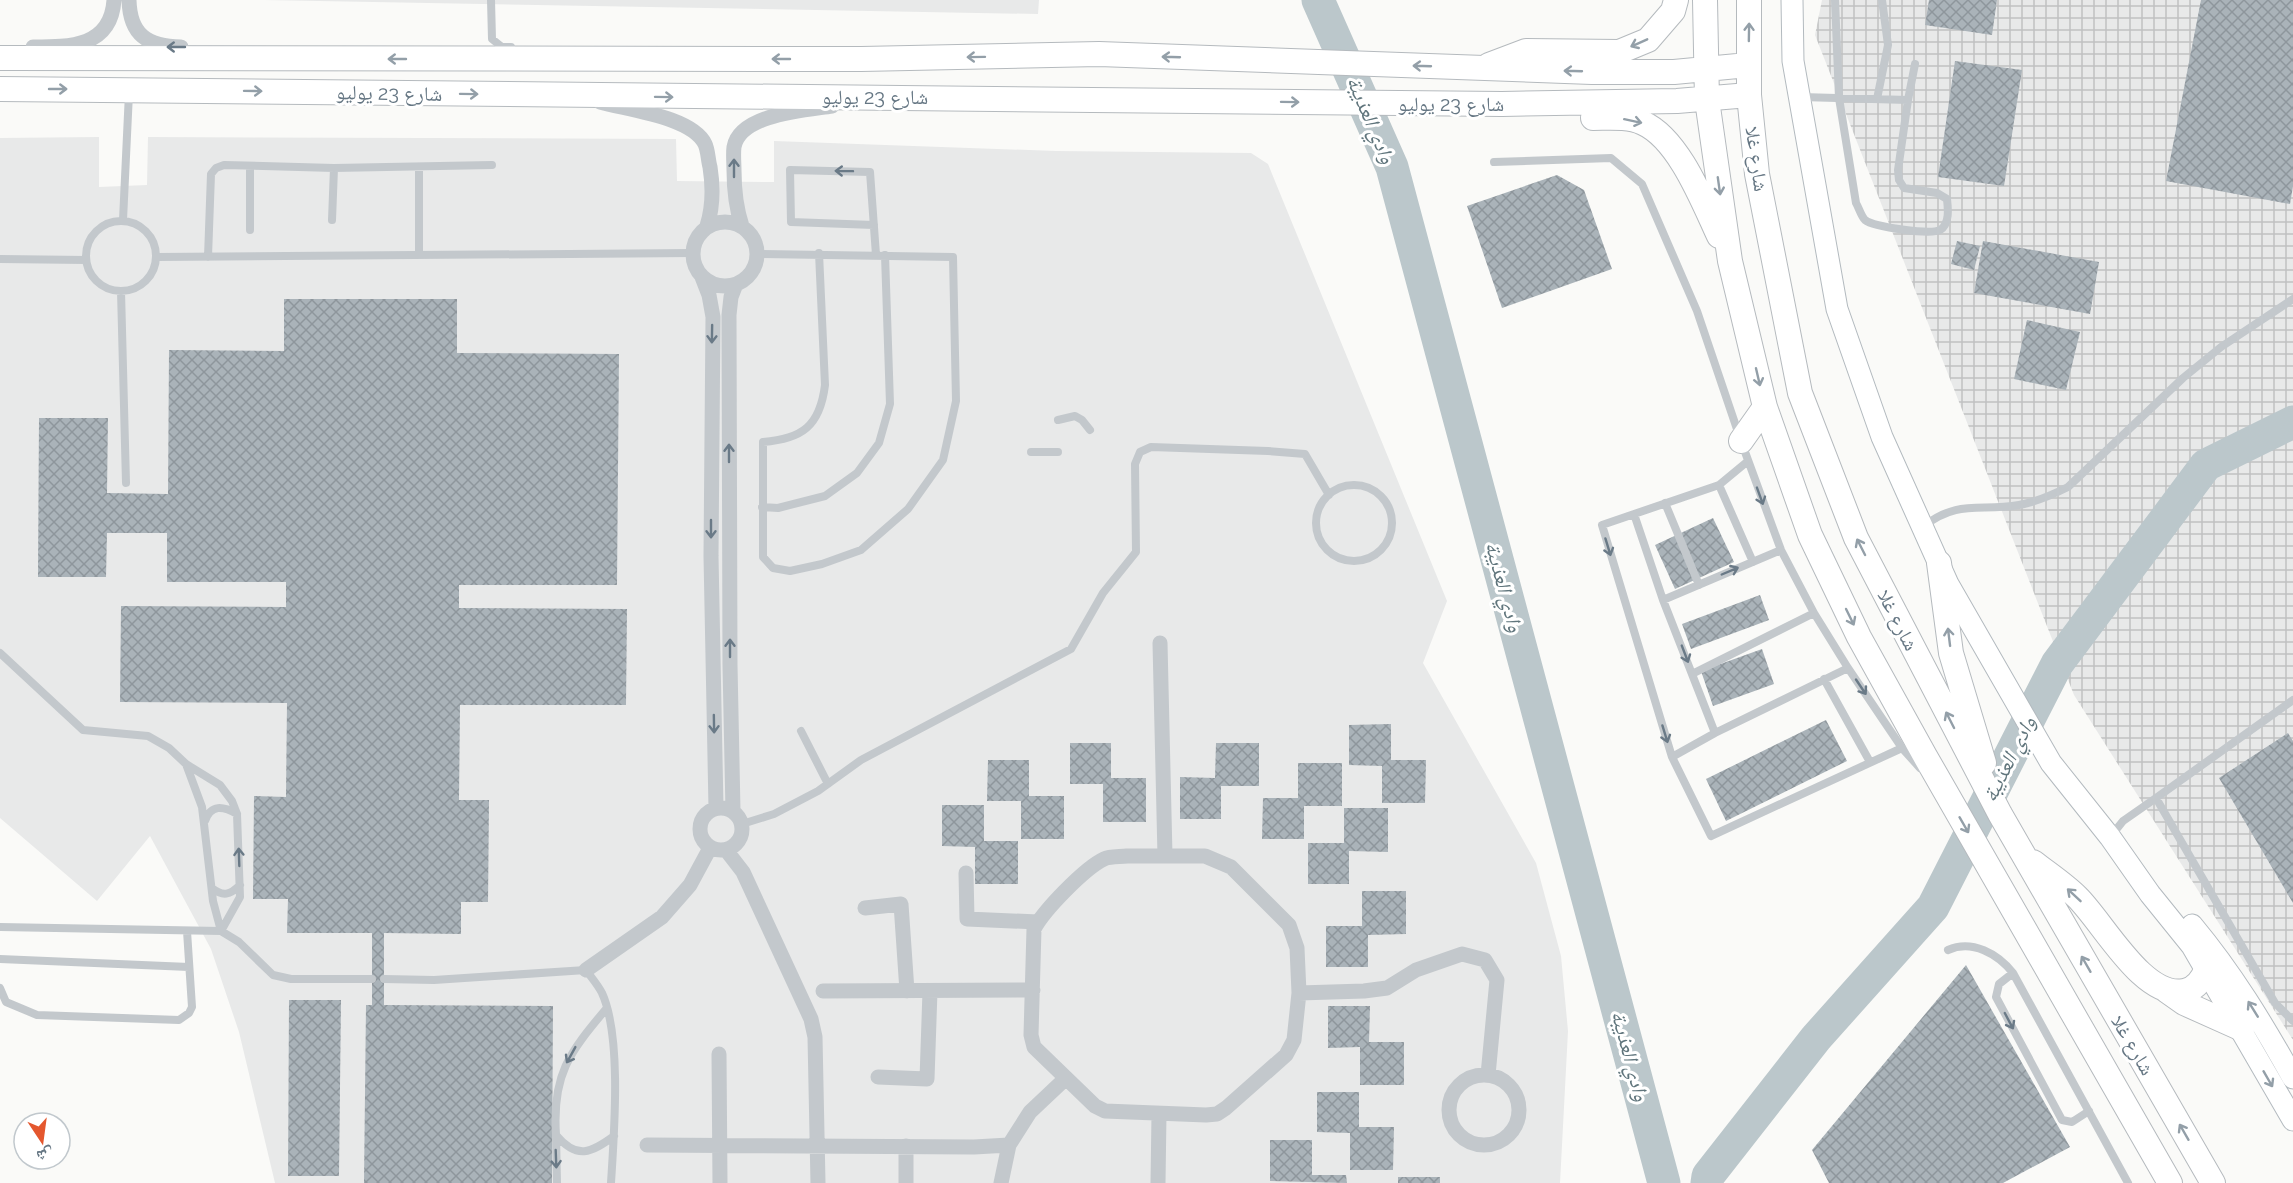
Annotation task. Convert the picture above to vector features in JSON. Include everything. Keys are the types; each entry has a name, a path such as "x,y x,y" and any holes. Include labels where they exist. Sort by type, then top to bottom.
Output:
{"main road":[{"path":"1480,69 1526,51 1619,52 1648,39 1673,11 1676,0"},
{"name":"شارع غلا","path":"1705,0 1707,100 1730,261 1765,407 1810,535 1859,637 2170,1183"},
{"name":"شارع غلا","path":"1749,0 1749,95 1757,174 1800,393 1856,538 2000,814 2213,1183"},
{"name":"شارع 23 يوليو","path":"0,58 861,59 1099,54 1480,69 1662,72 1748,64"},
{"name":"شارع 23 يوليو","path":"0,89 1472,104 1707,100 1749,95"},
{"path":"1472,104 1493,113 1628,119 1641,122 1656,130 1683,162 1730,261"},
{"path":"1744,451 1765,407"},
{"path":"1939,563 1951,653 2000,814"},
{"path":"2023,854 2077,897 2149,980 2184,1003 2242,1029"},
{"path":"2167,991 2183,992 2193,988 2200,983 2206,970"}],"street":[{"path":"0,47 49,47 84,42 98,36 106,28 114,13 114,0"},
{"path":"129,0 132,25 142,37 163,46 262,47 360,59"},
{"path":"1792,0 1793,61 1837,309 1882,438 1948,584 2051,763 2192,946 2293,1120"},
{"path":"577,96 672,119 693,128 706,144 712,176 712,210 707,226"},
{"path":"742,226 737,209 734,175 734,145 741,133 766,117 886,97"},
{"path":"716,808 711,556 713,317 709,295 692,253 699,233 707,226 724,221 742,226 750,233 756,243 758,254 751,272 736,284 731,297 729,338 732,811"},
{"path":"702,277 718,285 736,284"},
{"path":"1160,643 1165,856"},
{"path":"716,808 732,811 737,814 742,824 741,838 726,850 710,848 702,840 699,827 705,815 716,808"},
{"path":"2110,837 2175,905 2218,957 2290,1064"},
{"path":"586,970 662,917 690,885 710,848"},
{"path":"726,850 742,872 811,1019 815,1037 818,1183"},
{"path":"1165,856 1205,856 1231,867 1289,925 1297,948 1299,993 1294,1040 1286,1055 1217,1114 1105,1111 1095,1106 1065,1079 1034,1047 1031,1035 1034,929 1041,916 1105,858 1165,856"},
{"path":"966,873 967,919 1038,922"},
{"path":"865,908 901,904 906,991"},
{"path":"1299,993 1388,988 1416,970 1462,954 1485,960 1497,980 1488,1075"},
{"path":"823,992 1032,990"},
{"path":"878,1077 927,1079 930,991"},
{"path":"2242,1029 2290,1064"},
{"path":"719,1054 720,1183"},
{"path":"1488,1075 1500,1078 1516,1096 1519,1107 1518,1119 1513,1130 1493,1144 1470,1142 1454,1128 1450,1118 1452,1096 1467,1080 1488,1075"},
{"path":"1001,1183 1008,1144 1030,1112 1065,1079"},
{"path":"1158,1183 1159,1113"},
{"path":"647,1145 975,1147 1008,1144"},
{"path":"906,1146 906,1183"}],"lane":[{"path":"491,0 492,39 502,47 521,48"},
{"path":"1835,0 1839,98 1856,203 1863,219 1873,224 1926,232 1939,230 1944,226 1949,212 1947,199 1937,193 1904,188 1899,180 1898,170 1915,64"},
{"path":"1877,99 1888,45 1882,0"},
{"path":"542,50 629,59"},
{"path":"123,220 129,89"},
{"path":"1800,97 1908,100"},
{"path":"1494,162 1611,158 1642,184 1697,311 1744,451 1781,550 1814,613 1902,748 1951,801"},
{"path":"208,257 210,174 216,168 224,165 250,168 334,168 492,165"},
{"path":"419,167 419,255"},
{"path":"250,168 250,230"},
{"path":"332,220 334,168"},
{"path":"874,225 791,222 790,170 870,172 874,225 876,255"},
{"path":"123,220 134,222 151,236 156,246 157,257 155,268 142,285 132,290 121,291 108,289 98,282 90,272 86,260 91,237 100,227 123,220"},
{"path":"157,257 692,253"},
{"path":"758,254 819,253 953,257 956,401 943,459 908,508 861,550 822,564 790,571 773,568 763,557 763,442 784,440 803,432 813,422 822,405 825,386 819,253"},
{"path":"762,507 778,508 825,496 857,472 879,443 890,404 885,255"},
{"path":"0,259 86,260"},
{"path":"121,291 126,483"},
{"path":"1923,527 1937,516 1961,507 2018,505 2044,499 2068,487 2183,378 2221,347 2293,299"},
{"path":"1058,420 1075,416 1082,420 1090,430"},
{"path":"742,824 774,814 818,791 861,760 1071,649 1103,593 1136,552 1136,464 1140,452 1151,447 1305,454 1329,495"},
{"path":"1744,451 1719,485 1602,525 1672,758 1711,836 1902,748"},
{"path":"1031,452 1058,452"},
{"path":"1353,485 1366,487 1382,497 1391,514 1392,527 1389,539 1381,550 1370,558 1347,561 1326,549 1319,539 1316,527 1321,504 1329,495 1340,488 1353,485"},
{"path":"1719,485 1753,562"},
{"path":"1665,503 1699,585"},
{"path":"1634,514 1715,733"},
{"path":"1664,600 1781,550"},
{"path":"1692,674 1814,613"},
{"path":"0,653 83,730 148,736 170,748 186,764 220,785 232,801 237,814 240,885 240,897 221,931"},
{"path":"1672,758 1715,733 1848,668"},
{"path":"1824,679 1870,762"},
{"path":"2110,837 2124,821 2293,700"},
{"path":"801,731 828,783"},
{"path":"186,764 202,807 212,888 221,931"},
{"path":"2156,798 2275,1003 2293,1021"},
{"path":"204,825 208,814 214,808 221,807 237,814"},
{"path":"212,888 223,895 230,894 240,885"},
{"path":"0,927 221,931 239,942 273,975 291,979 372,979"},
{"path":"0,988 6,1002 37,1015 179,1020 189,1013 192,1007 187,931"},
{"path":"1948,950 1965,945 1975,946 2007,965 2128,1183"},
{"path":"0,959 189,967"},
{"path":"384,979 434,980 586,970 602,993 613,1053 614,1136 611,1182"},
{"path":"2013,973 1999,984 1996,997 2062,1120 2072,1122 2089,1111"},
{"path":"557,1183 556,1092 564,1066 576,1044 606,1009"},
{"path":"555,1135 566,1147 580,1151 596,1149 614,1136"}],"shaded area":[{"path":"264,0 1039,0 1038,14"},
{"path":"1822,0 2293,0 2293,1040 2074,695 1815,35"},
{"path":"99,137 99,187 147,185 148,137 676,139 677,181 774,182 774,141 1056,151 1251,153 1268,164 1447,601 1423,663 1536,863 1561,956 1568,1031 1560,1183 275,1183 239,1032 211,949 150,836 97,901 0,818 0,138"}],"building":[{"path":"1929,0 1997,0 1992,35 1925,25"},
{"path":"2201,0 2293,0 2293,186 2290,204 2166,181"},
{"path":"1955,61 2022,70 2004,186 1938,177"},
{"path":"1557,175 1584,190 1612,269 1502,308 1467,206"},
{"path":"1957,241 1980,246 1974,270 1951,264"},
{"path":"1983,241 2099,262 2090,314 1974,293"},
{"path":"284,299 457,299 457,353 619,354 617,585 459,585 459,608 627,609 626,705 460,705 459,800 489,800 488,902 461,902 461,934 384,933 384,1005 553,1006 552,1183 364,1183 366,1005 372,1005 372,933 287,933 288,899 253,899 254,796 286,797 287,703 120,702 121,606 286,607 286,582 167,582 167,533 107,533 106,577 38,577 39,418 108,418 107,493 168,494 169,350 284,351"},
{"path":"2027,320 2080,332 2066,390 2014,379"},
{"path":"1713,518 1734,562 1675,589 1655,545"},
{"path":"1760,595 1769,620 1691,649 1682,624"},
{"path":"1762,649 1774,684 1713,706 1701,671"},
{"path":"1826,720 1847,761 1726,821 1706,779"},
{"path":"1391,724 1391,760 1426,760 1425,803 1382,803 1382,766 1349,765 1349,725"},
{"path":"2288,733 2293,741 2293,903 2219,778"},
{"path":"1070,743 1111,743 1111,778 1146,778 1146,822 1103,822 1103,784 1070,784"},
{"path":"1216,743 1259,743 1259,786 1221,786 1221,819 1180,819 1180,777 1215,778"},
{"path":"988,760 1029,760 1029,796 1064,796 1064,839 1021,839 1021,801 987,801"},
{"path":"1298,763 1342,763 1342,806 1304,806 1304,839 1262,839 1263,798 1298,798"},
{"path":"942,805 984,805 984,841 1018,841 1018,884 975,884 975,847 942,846"},
{"path":"1344,808 1388,808 1388,852 1349,851 1349,884 1308,884 1308,843 1344,843"},
{"path":"1362,891 1406,891 1406,934 1368,935 1368,967 1326,967 1326,926 1362,926"},
{"path":"1966,965 2070,1147 2003,1183 1829,1183 1812,1150"},
{"path":"289,1000 341,1000 339,1176 288,1176"},
{"path":"1328,1006 1370,1006 1369,1042 1404,1042 1404,1085 1360,1085 1360,1047 1328,1048"},
{"path":"1317,1092 1359,1092 1359,1127 1394,1127 1393,1170 1350,1170 1350,1133 1317,1132"},
{"path":"1270,1140 1312,1140 1312,1175 1346,1175 1347,1183 1270,1181"},
{"path":"1398,1177 1440,1177 1440,1183 1398,1183"}],"waterway":[{"name":"وادي العذيبة","path":"1318,0 1392,167 1664,1183"},
{"name":"وادي العذيبة","path":"1707,1183 1708,1176 1816,1038 1933,907 2057,664 2206,465 2293,422"}]}
